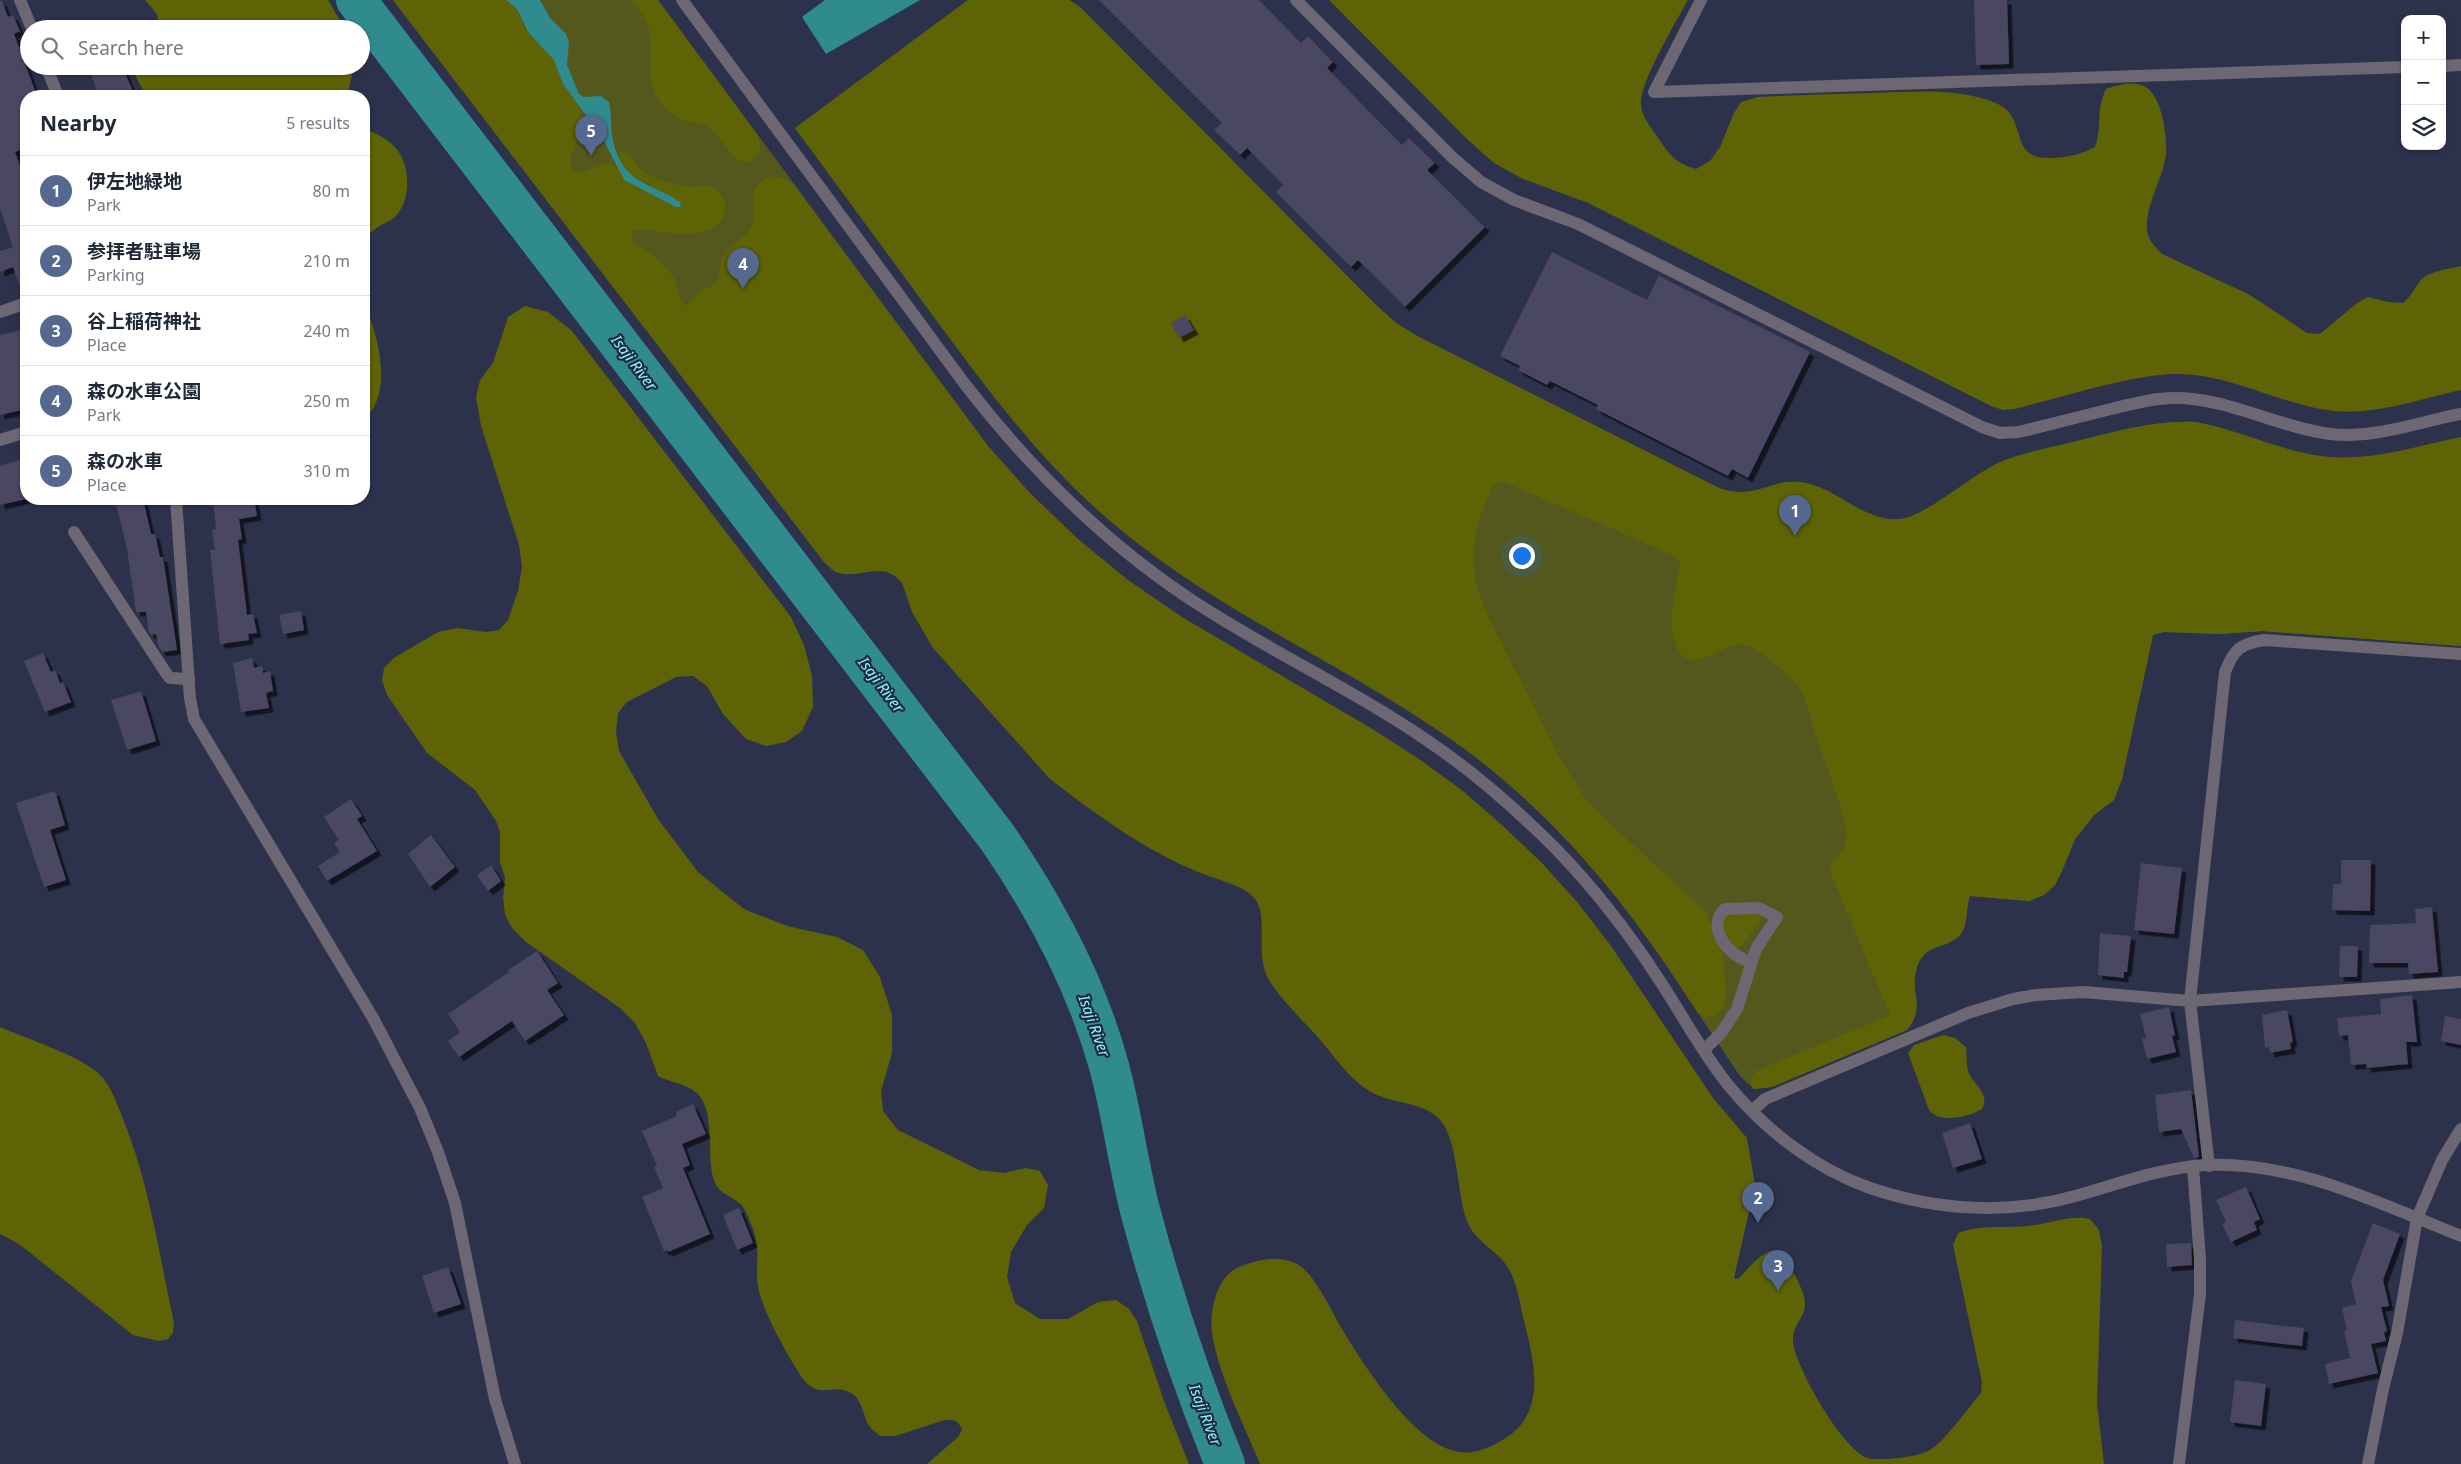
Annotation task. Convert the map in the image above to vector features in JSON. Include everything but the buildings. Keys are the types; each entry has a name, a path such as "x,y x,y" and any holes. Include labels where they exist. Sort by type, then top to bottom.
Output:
{"street":[{"path":"20,0 28,20"},
{"path":"682,0 964,383 1003,433 1046,480 1091,524 1192,600 1384,712 1431,742 1475,775 1510,805 1556,849 1599,898 1659,979 1728,1085 1752,1111 1790,1144 1826,1168 1865,1186 1906,1199 1948,1206 1991,1209 2034,1205 2075,1196 2142,1176 2194,1167 2238,1165 2274,1169 2308,1177 2461,1236"},
{"path":"1296,0 1452,157 1481,182 1514,200 1578,224 1982,427 2000,433 2019,432 2147,401 2172,398 2199,399 2224,404 2330,434 2370,432 2461,414"},
{"path":"1701,0 1654,92 2401,67"},
{"path":"2446,66 2461,65"},
{"path":"50,75 56,90"},
{"path":"0,311 20,306"},
{"path":"0,440 20,434"},
{"path":"176,505 191,709 199,729 398,1062 431,1135 454,1203 495,1399 515,1464"},
{"path":"74,532 166,673 170,678 189,679"},
{"path":"2209,1166 2190,1001 2225,672 2232,655 2246,643 2264,640 2461,654"},
{"path":"1704,1050 1721,1033 1738,1009 1751,962 1763,936 1777,917 1759,908 1725,908 1718,915 1716,924 1719,932 1734,956 1751,962"},
{"path":"1752,1111 1765,1099 1968,1013 2013,999 2052,993 2083,992 2190,1001 2461,982"},
{"path":"2368,1464 2383,1389 2397,1333 2416,1218 2445,1154 2461,1129"},
{"path":"2179,1464 2200,1294 2200,1259 2194,1167"}],"shaded area":[{"path":"145,0 328,0 340,20 158,20 157,14"},
{"path":"393,0 658,0 988,446 850,573 835,572 824,562"},
{"path":"393,0 506,0 517,9 524,27 554,60 563,84 579,106 584,125 570,158 571,167 577,173 604,164 613,164 632,185 648,191 676,207 651,185 630,175 622,167 619,153 622,151 629,155 643,172 652,176 680,185 711,187 721,194 724,199 725,210 721,221 713,228 702,232 689,233 640,229 634,230 631,235 633,241 659,261 672,275 679,295 686,306 700,292 717,283 723,256 750,228 754,214 754,193 760,182 768,178 778,177 793,184 988,446 1031,494 1078,539 1128,580 1182,617 1374,730 1419,759 1463,791 1542,863 1578,903 1611,946 1713,1098 1747,1138 1755,1185 1734,1278 1738,1279 1754,1262 1767,1252 1779,1251 1785,1256 1798,1280 1805,1300 1804,1311 1793,1334 1794,1348 1798,1360 1813,1391 1832,1422 1853,1448 1863,1456 1886,1459 1916,1455 1930,1450 1949,1432 1981,1393 1982,1382 1953,1245 1958,1233 1986,1228 2036,1225 2069,1218 2090,1219 2099,1230 2102,1246 2097,1403 2104,1464 1260,1464 1221,1370 1213,1339 1212,1319 1215,1298 1224,1279 1239,1267 1261,1260 1290,1261 1303,1268 1309,1274 1373,1377 1403,1414 1419,1430 1435,1442 1458,1452 1480,1450 1494,1445 1507,1437 1520,1426 1528,1413 1533,1399 1534,1368 1517,1290 1506,1264 1481,1241 1467,1221 1463,1209 1453,1150 1443,1125 1429,1111 1380,1096 1357,1082 1282,998 1266,974 1263,963 1259,907 1250,894 1237,886 1181,865 1142,844 1085,806 1050,779 933,648 912,612 902,583 886,572 845,574 836,572 824,562"},
{"path":"506,0 540,0 550,18 566,34 569,42 567,65 579,94 584,97 601,96 609,102 613,141 623,166 638,180 680,202 681,207 676,207 624,180 602,137 563,84 554,60 528,32 517,9"},
{"path":"632,0 658,0 759,137 760,152 752,160 745,162 738,159 731,154 707,125 681,119 662,105 656,95 651,79 650,34 648,26 643,15"},
{"path":"825,0 920,0 826,54 802,17"},
{"path":"968,0 1069,0 1080,7 1396,323 1419,337 1721,489 1744,492 1788,482 1799,482 1825,490 1874,515 1887,519 1901,519 1935,504 1985,470 2005,460 2116,431 2148,425 2196,422 2229,430 2295,451 2312,455 2346,458 2379,455 2461,437 2461,646 2263,631 2220,634 2164,632 2153,635 2122,779 2114,800 2094,815 2075,839 2055,885 2044,895 2029,901 1970,896 1966,923 1959,936 1947,944 1928,951 1919,962 1915,979 1916,1015 1907,1030 1772,1087 1754,1089 1740,1076 1666,964 1606,882 1568,839 1526,798 1481,761 1435,728 1191,581 1144,548 1100,512 1076,489 1032,442 991,393 795,128"},
{"path":"968,0 1069,0 1080,7 1396,323 1419,337 1721,489 1744,492 1788,482 1799,482 1825,490 1874,515 1887,519 1901,519 1935,504 1985,470 2005,460 2116,431 2148,425 2196,422 2229,430 2295,451 2312,455 2346,458 2379,455 2461,437 2461,646 2263,631 2220,634 2164,632 2153,635 2122,779 2114,800 2094,815 2075,839 2055,885 2044,895 2029,901 1970,896 1966,923 1959,936 1947,944 1928,951 1919,962 1915,979 1916,1015 1907,1030 1772,1087 1754,1089 1751,1077 1756,1071 1890,1015 1830,872 1832,864 1844,848 1847,833 1834,786 1808,707 1800,689 1774,663 1757,651 1744,645 1729,647 1697,660 1683,656 1677,648 1672,625 1672,612 1680,564 1675,556 1504,482 1498,482 1493,486 1479,519 1473,549 1475,580 1485,610 1557,753 1583,795 1600,814 1706,912 1723,952 1726,998 1723,1008 1716,1015 1705,1017 1697,1012 1642,932 1582,858 1550,823 1478,759 1438,730 1351,675 1260,624 1188,580 1103,515 1079,493 1035,446 994,397 795,128"},
{"path":"1329,0 1688,0 1652,68 1642,96 1641,105 1648,123 1670,154 1683,164 1696,169 1710,161 1720,147 1734,113 1741,102 1758,97 1934,92 1981,98 2006,109 2013,118 2023,145 2028,152 2037,157 2051,158 2074,155 2095,147 2099,132 2101,105 2106,89 2129,84 2145,86 2156,98 2166,137 2164,163 2147,219 2147,232 2150,239 2162,254 2250,295 2307,333 2320,334 2357,303 2368,297 2388,302 2403,303 2420,281 2428,275 2461,266 2461,390 2414,402 2350,412 2314,408 2214,378 2171,374 2114,383 2015,409 2003,410 1991,406 1588,203 1523,179 1494,163 1468,140"},
{"path":"135,75 352,75 348,90 143,90"},
{"path":"370,132 383,138 400,153 404,162 407,182 407,192 401,210 395,217 377,227 371,233"},
{"path":"525,306 548,312 572,331 791,617 804,645 812,676 813,707 802,731 786,742 766,746 746,739 723,714 707,686 693,676 676,677 627,702 618,713 616,732 619,751 658,819 698,872 744,909 787,926 837,937 863,950 880,977 892,1015 892,1053 881,1091 883,1111 898,1130 979,1170 1004,1173 1026,1168 1040,1171 1048,1185 1044,1208 1027,1225 1011,1252 1007,1277 1015,1303 1040,1319 1068,1319 1098,1302 1116,1300 1129,1309 1137,1321 1164,1401 1189,1464 927,1464 958,1437 962,1430 956,1421 945,1420 895,1436 880,1436 869,1426 858,1400 851,1393 837,1389 819,1390 812,1388 799,1373 788,1355 770,1321 762,1300 757,1282 755,1234 746,1212 738,1202 721,1191 714,1180 710,1158 708,1119 706,1107 701,1097 689,1088 658,1076 646,1043 635,1023 620,1008 526,942 512,928 505,915 503,897 505,878 500,862 500,832 496,821 475,790 427,753 387,695 382,680 384,668 394,658 438,632 458,628 486,632 499,630 508,620 518,591 522,567 519,545 481,426 476,397 480,380 493,363 508,317"},
{"path":"370,318 381,367 379,394 370,412"},
{"path":"1734,912 1761,915 1762,917 1742,946 1736,948 1723,930 1723,917"},
{"path":"0,1027 82,1062 102,1077 111,1090 131,1139 152,1217 174,1323 173,1333 168,1339 159,1341 133,1335 19,1244 0,1234"},
{"path":"1943,1035 1955,1038 1966,1047 1968,1071 1984,1098 1982,1109 1962,1117 1940,1117 1929,1110 1908,1053 1914,1045"}],"waterway":[{"name":"Isaji River","path":"356,0 997,837 1032,891 1063,947 1100,1035 1114,1084 1140,1210 1158,1275 1189,1370 1225,1464"}],"place":[{"name":"森の水車","path":"591,156"},
{"name":"森の水車公園","path":"743,289"},
{"name":"伊左地緑地","path":"1795,536"},
{"name":"参拝者駐車場","path":"1758,1223"},
{"name":"谷上稲荷神社","path":"1778,1291"}]}
